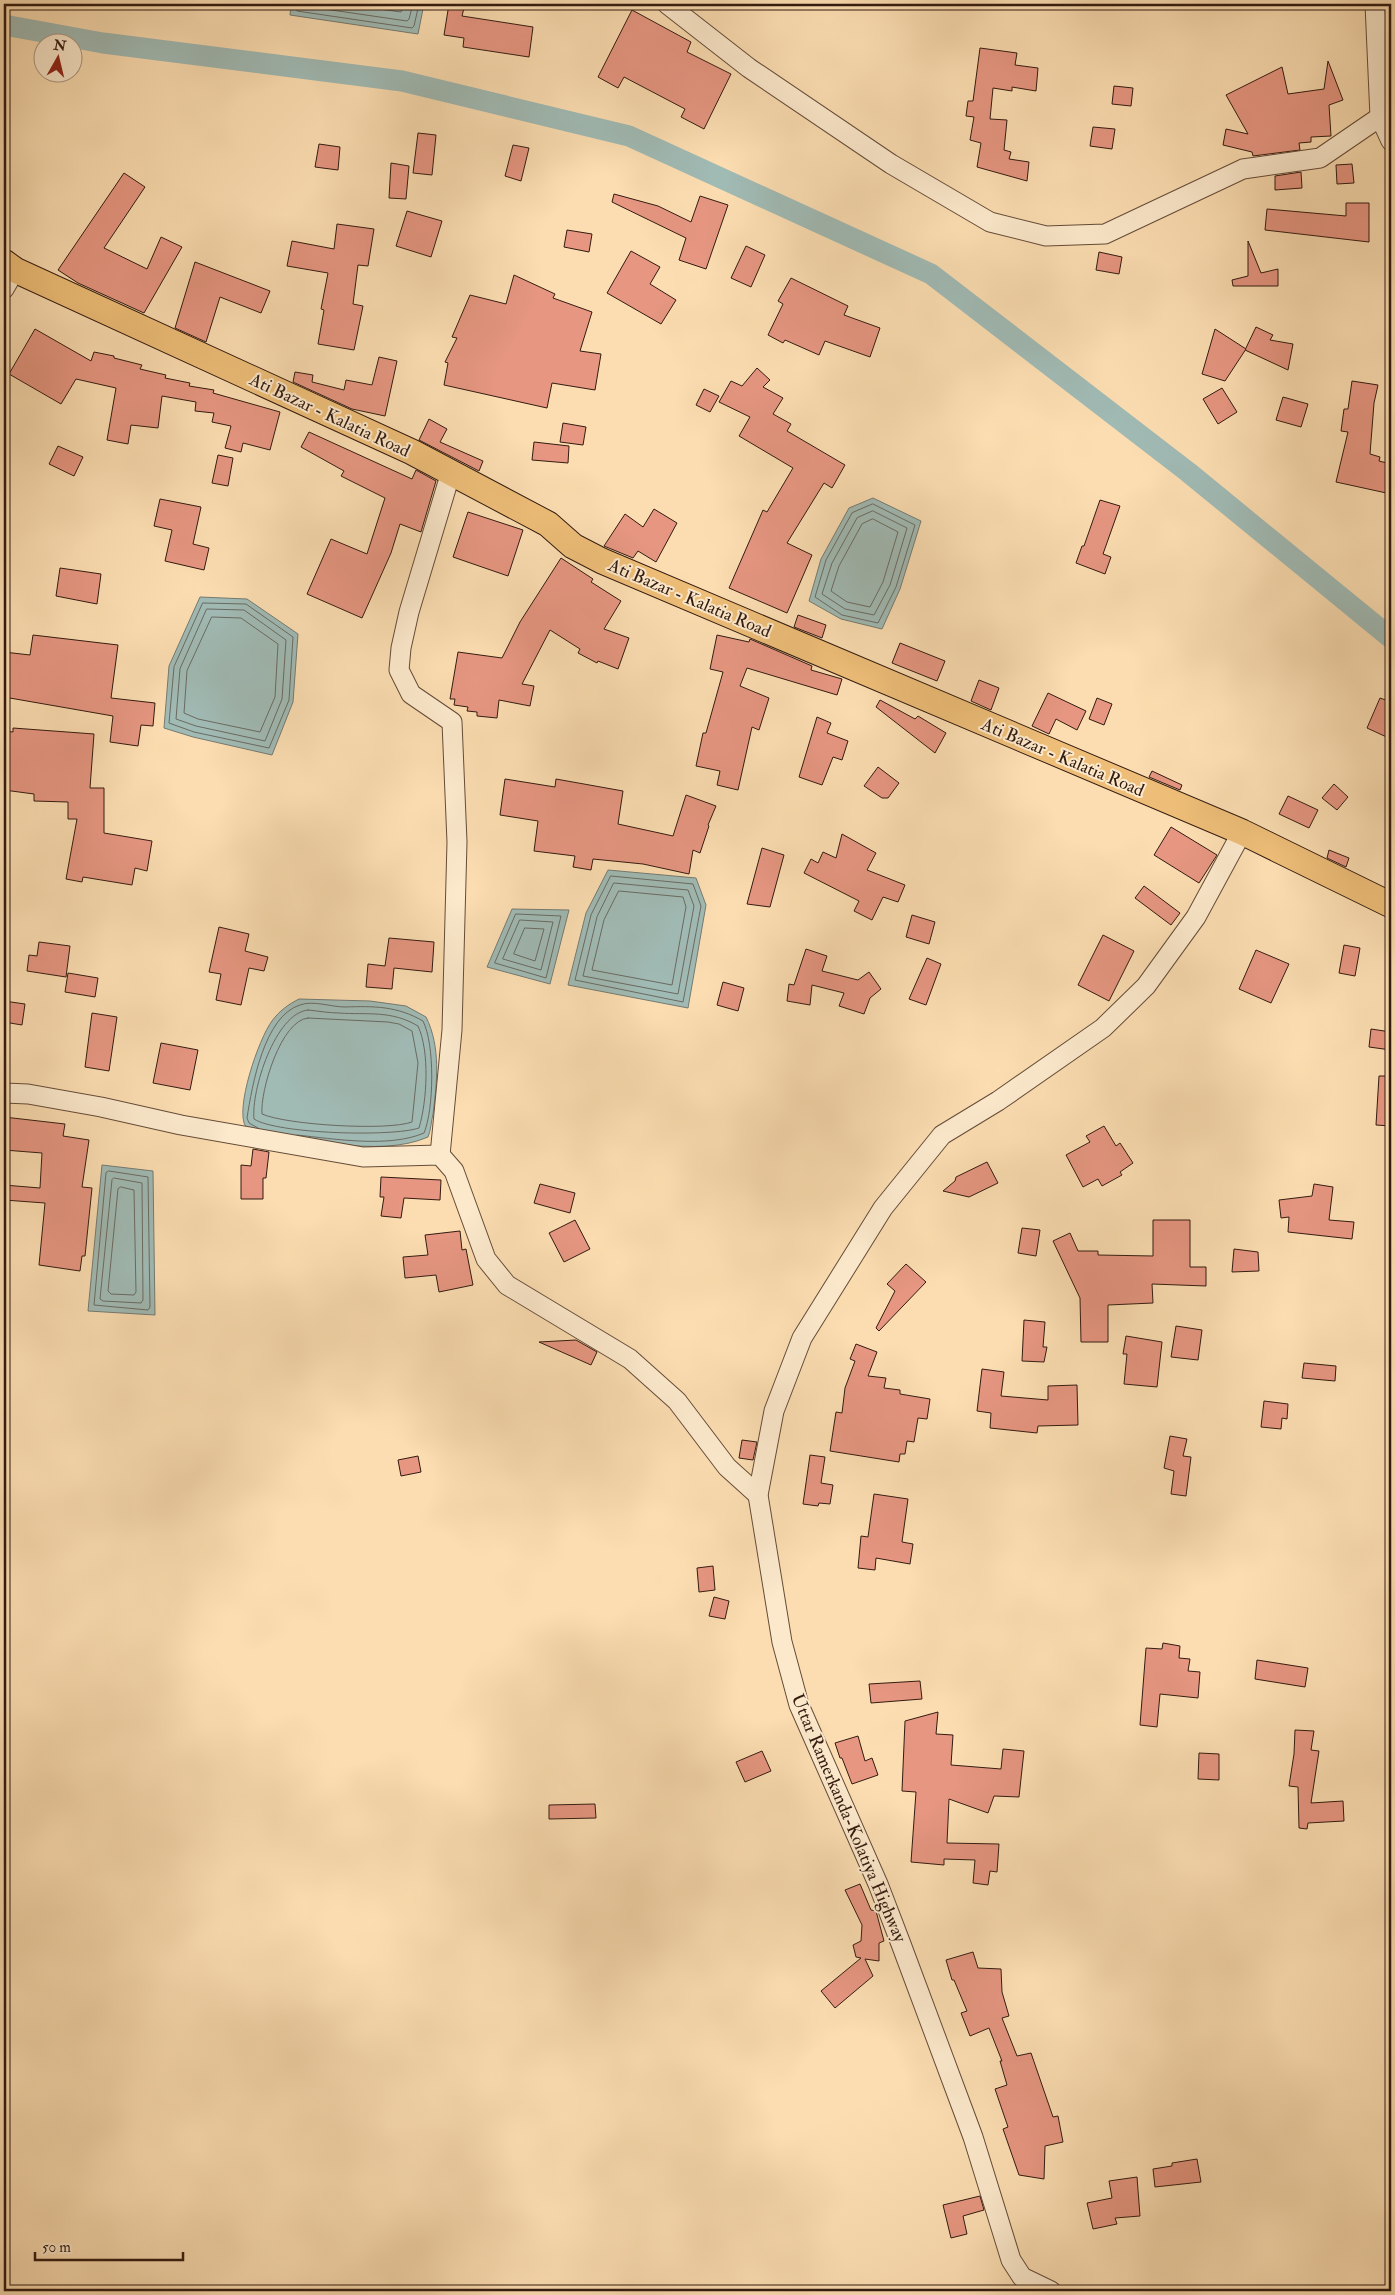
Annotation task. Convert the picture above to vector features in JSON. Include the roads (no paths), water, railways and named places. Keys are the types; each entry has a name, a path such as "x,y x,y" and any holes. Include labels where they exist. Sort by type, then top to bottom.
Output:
{"main road":[{"name":"Ati Bazar - Kalatia Road","path":"8,274 412,452 548,524 573,546 602,561 1242,832 1391,905"}],"street":[{"path":"667,4 749,68 891,164 990,222 1046,236 1105,234 1243,169 1320,158 1380,117"},
{"path":"1375,4 1380,117 1391,141"},
{"path":"451,472 409,612 401,648 399,670 411,694 452,722 457,852 452,1030 440,1155 454,1171 486,1259 507,1285 630,1359 677,1401 727,1467 758,1495"},
{"name":"Uttar Ramerkanda-Kolatiya Highway","path":"1050,2291 1022,2277 1011,2260 973,2137 901,1944 878,1884 799,1705 782,1642 758,1495 774,1411 802,1338 883,1208 942,1135 998,1101 1103,1028 1146,986 1196,917 1242,832"},
{"path":"4,1093 28,1094 101,1107 181,1125 363,1157 440,1155"}],"water":[{"path":"291,4 424,4 418,34 290,15"},
{"path":"873,498 921,521 900,589 882,629 841,619 809,601 821,559 849,508"},
{"path":"200,597 247,599 298,634 293,702 272,755 193,737 164,728 169,666"},
{"path":"608,870 696,878 706,905 688,1008 568,985 586,913"},
{"path":"512,909 569,910 550,984 487,967"},
{"path":"299,999 370,1001 406,1006 426,1017 434,1040 437,1065 433,1114 428,1137 408,1143 386,1146 362,1146 337,1144 246,1127 243,1118 243,1106 250,1074 261,1042 275,1017 284,1008"},
{"path":"102,1165 153,1171 155,1315 88,1311"}],"waterway":[{"path":"4,25 103,43 402,81 629,136 931,274 1188,472 1391,638"}]}
